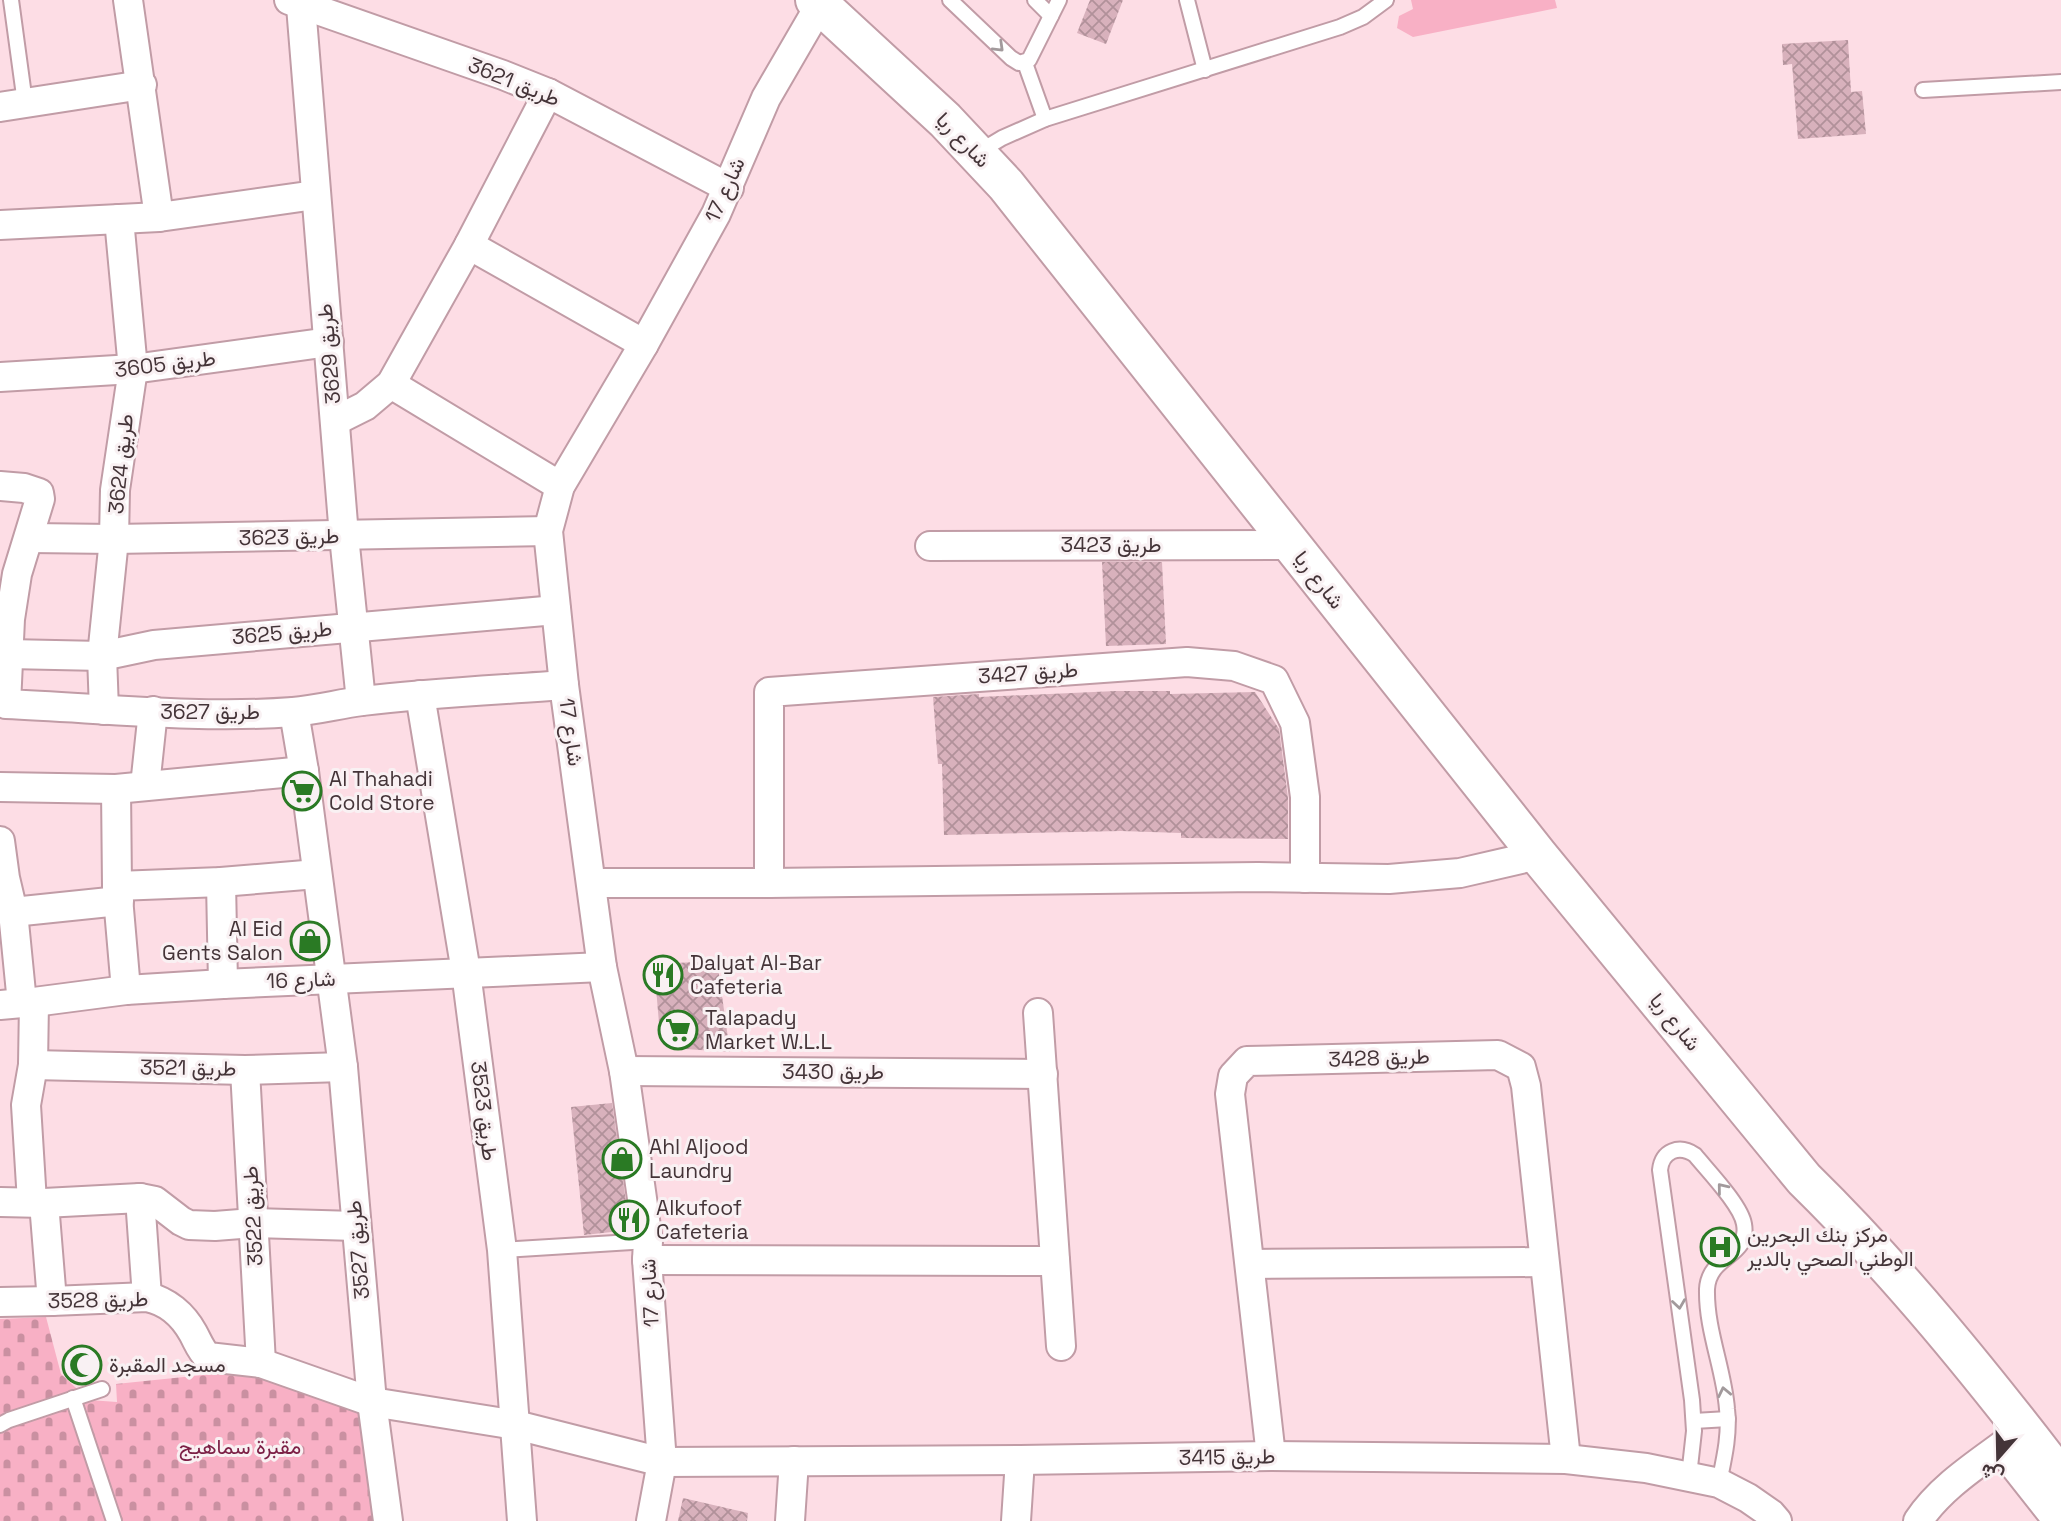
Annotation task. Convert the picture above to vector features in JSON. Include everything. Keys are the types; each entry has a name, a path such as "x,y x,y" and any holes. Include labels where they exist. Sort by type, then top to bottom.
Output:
{"main road":[{"name":"شارع ريا","path":"817,3 945,120 1027,211 1538,855 1804,1179 1890,1269 2020,1445 2061,1517"},
{"name":"شارع ريا","path":"2020,1445 2061,1478"}],"street":[{"path":"128,0 159,217"},
{"name":"طريق 3621","path":"295,3 548,93 729,188"},
{"name":"طريق 3629","path":"295,3 361,701"},
{"name":"شارع 17","path":"652,1521 662,1462 648,1251 624,1071 603,967 564,685 548,531 560,486 644,344 729,188 747,138 766,98 817,3"},
{"path":"12,105 142,85"},
{"path":"335,421 365,406 391,384 469,245 548,93"},
{"path":"0,225 159,217 315,195"},
{"name":"طريق 3624","path":"104,710 102,656 114,539 116,489 133,369 119,219"},
{"path":"469,245 644,344"},
{"name":"طريق 3605","path":"0,377 133,369 329,342"},
{"path":"391,384 560,486"},
{"path":"0,486 24,488 39,493 40,505 5,619 8,654 3,704"},
{"name":"طريق 3623","path":"30,538 344,536 548,531"},
{"name":"طريق 3423","path":"930,546 1292,545"},
{"name":"طريق 3625","path":"8,654 102,656 153,645 556,610"},
{"name":"طريق 3427","path":"769,883 769,692 1187,662 1234,666 1274,680 1295,723 1306,797 1305,878"},
{"name":"طريق 3627","path":"3,704 136,712 294,712 420,695 564,685"},
{"path":"420,695 466,972"},
{"path":"145,786 153,711"},
{"path":"294,712 330,979"},
{"path":"0,787 116,789 304,771"},
{"path":"116,789 118,894 127,990"},
{"path":"0,841 2,878 13,912 18,1003 33,1065 13,1105 38,1202 52,1301"},
{"path":"592,883 1389,879 1460,873 1538,855"},
{"path":"13,912 118,894 317,874"},
{"path":"221,882 223,984"},
{"name":"شارع 16","path":"18,1003 127,990 223,984 603,967"},
{"name":"طريق 3523","path":"466,972 502,1250 522,1521"},
{"name":"طريق 3527","path":"330,979 343,1067 372,1402 388,1521"},
{"path":"1038,1013 1061,1346"},
{"name":"طريق 3428","path":"1270,1457 1230,1094 1233,1076 1247,1061 1498,1055 1521,1067 1526,1086 1566,1459"},
{"name":"طريق 3521","path":"33,1065 245,1070 343,1067"},
{"name":"طريق 3522","path":"245,1070 261,1363"},
{"name":"طريق 3430","path":"624,1071 1042,1074"},
{"path":"0,1202 140,1198 155,1201 181,1222 189,1225 253,1223 355,1226"},
{"path":"140,1198 147,1297"},
{"path":"648,1251 1055,1261"},
{"path":"1250,1264 1544,1262"},
{"name":"طريق 3528","path":"0,1301 147,1297 160,1300 171,1306 208,1357 261,1363 372,1402 516,1425"},
{"name":"طريق 3415","path":"516,1425 662,1462 1270,1457 1566,1459 1646,1468 1719,1483 1748,1498 1777,1521"},
{"path":"1921,1521 1929,1506 1945,1489 2020,1445"},
{"path":"1016,1521 1020,1460"},
{"path":"790,1521 794,1461"}],"lane":[{"path":"11,0 12,105"},
{"path":"950,0 1019,63 1029,60 1059,0"},
{"path":"1034,0 1051,16"},
{"path":"1187,0 1205,70"},
{"path":"977,153 1002,138 1045,119 1340,27 1363,17 1386,0"},
{"path":"1025,62 1045,119"},
{"path":"1923,89 2061,82"},
{"path":"1689,1476 1694,1421 1692,1399 1660,1170 1665,1156 1672,1150 1680,1149 1695,1155 1741,1212 1745,1228 1741,1244 1736,1251 1717,1264 1707,1285 1709,1315 1728,1419 1719,1483"},
{"path":"502,1250 648,1251"},
{"path":"0,1424 102,1389"},
{"path":"73,1398 114,1521"},
{"path":"1694,1421 1728,1419"}],"green space":[{"path":"1411,0 1555,0 1557,8 1413,37 1397,28 1399,16 1413,9"},
{"name":"مقبرة سماهيج","path":"46,1317 61,1374 89,1400 117,1402 116,1384 242,1371 354,1388 375,1479 380,1521 0,1521 0,1319"}],"building":[{"path":"1090,0 1123,0 1106,44 1077,33"},
{"path":"1848,40 1851,92 1862,91 1866,134 1798,139 1792,64 1783,65 1782,44"},
{"path":"1102,562 1162,562 1166,644 1106,646"},
{"path":"1170,691 1170,694 1255,692 1279,729 1288,798 1288,839 1181,838 1181,833 1121,831 944,835 942,764 938,764 933,697"},
{"path":"717,961 730,1052 685,1049 671,1040 659,1023 654,964"},
{"path":"612,1103 630,1230 584,1235 571,1107"},
{"path":"683,1498 748,1513 747,1521 678,1521"}],"place":[{"name":"Al Thahadi Cold Store","path":"302,791"},
{"name":"Al Eid Gents Salon","path":"310,941"},
{"name":"Dalyat Al-Bar Cafeteria","path":"663,975"},
{"name":"Talapady Market W.L.L","path":"678,1030"},
{"name":"Ahl Aljood Laundry","path":"622,1159"},
{"name":"Alkufoof Cafeteria","path":"629,1220"},
{"name":"مركز بنك البحرين الوطني الصحي بالدير","path":"1720,1247"},
{"name":"مسجد المقبرة","path":"82,1365"}]}
